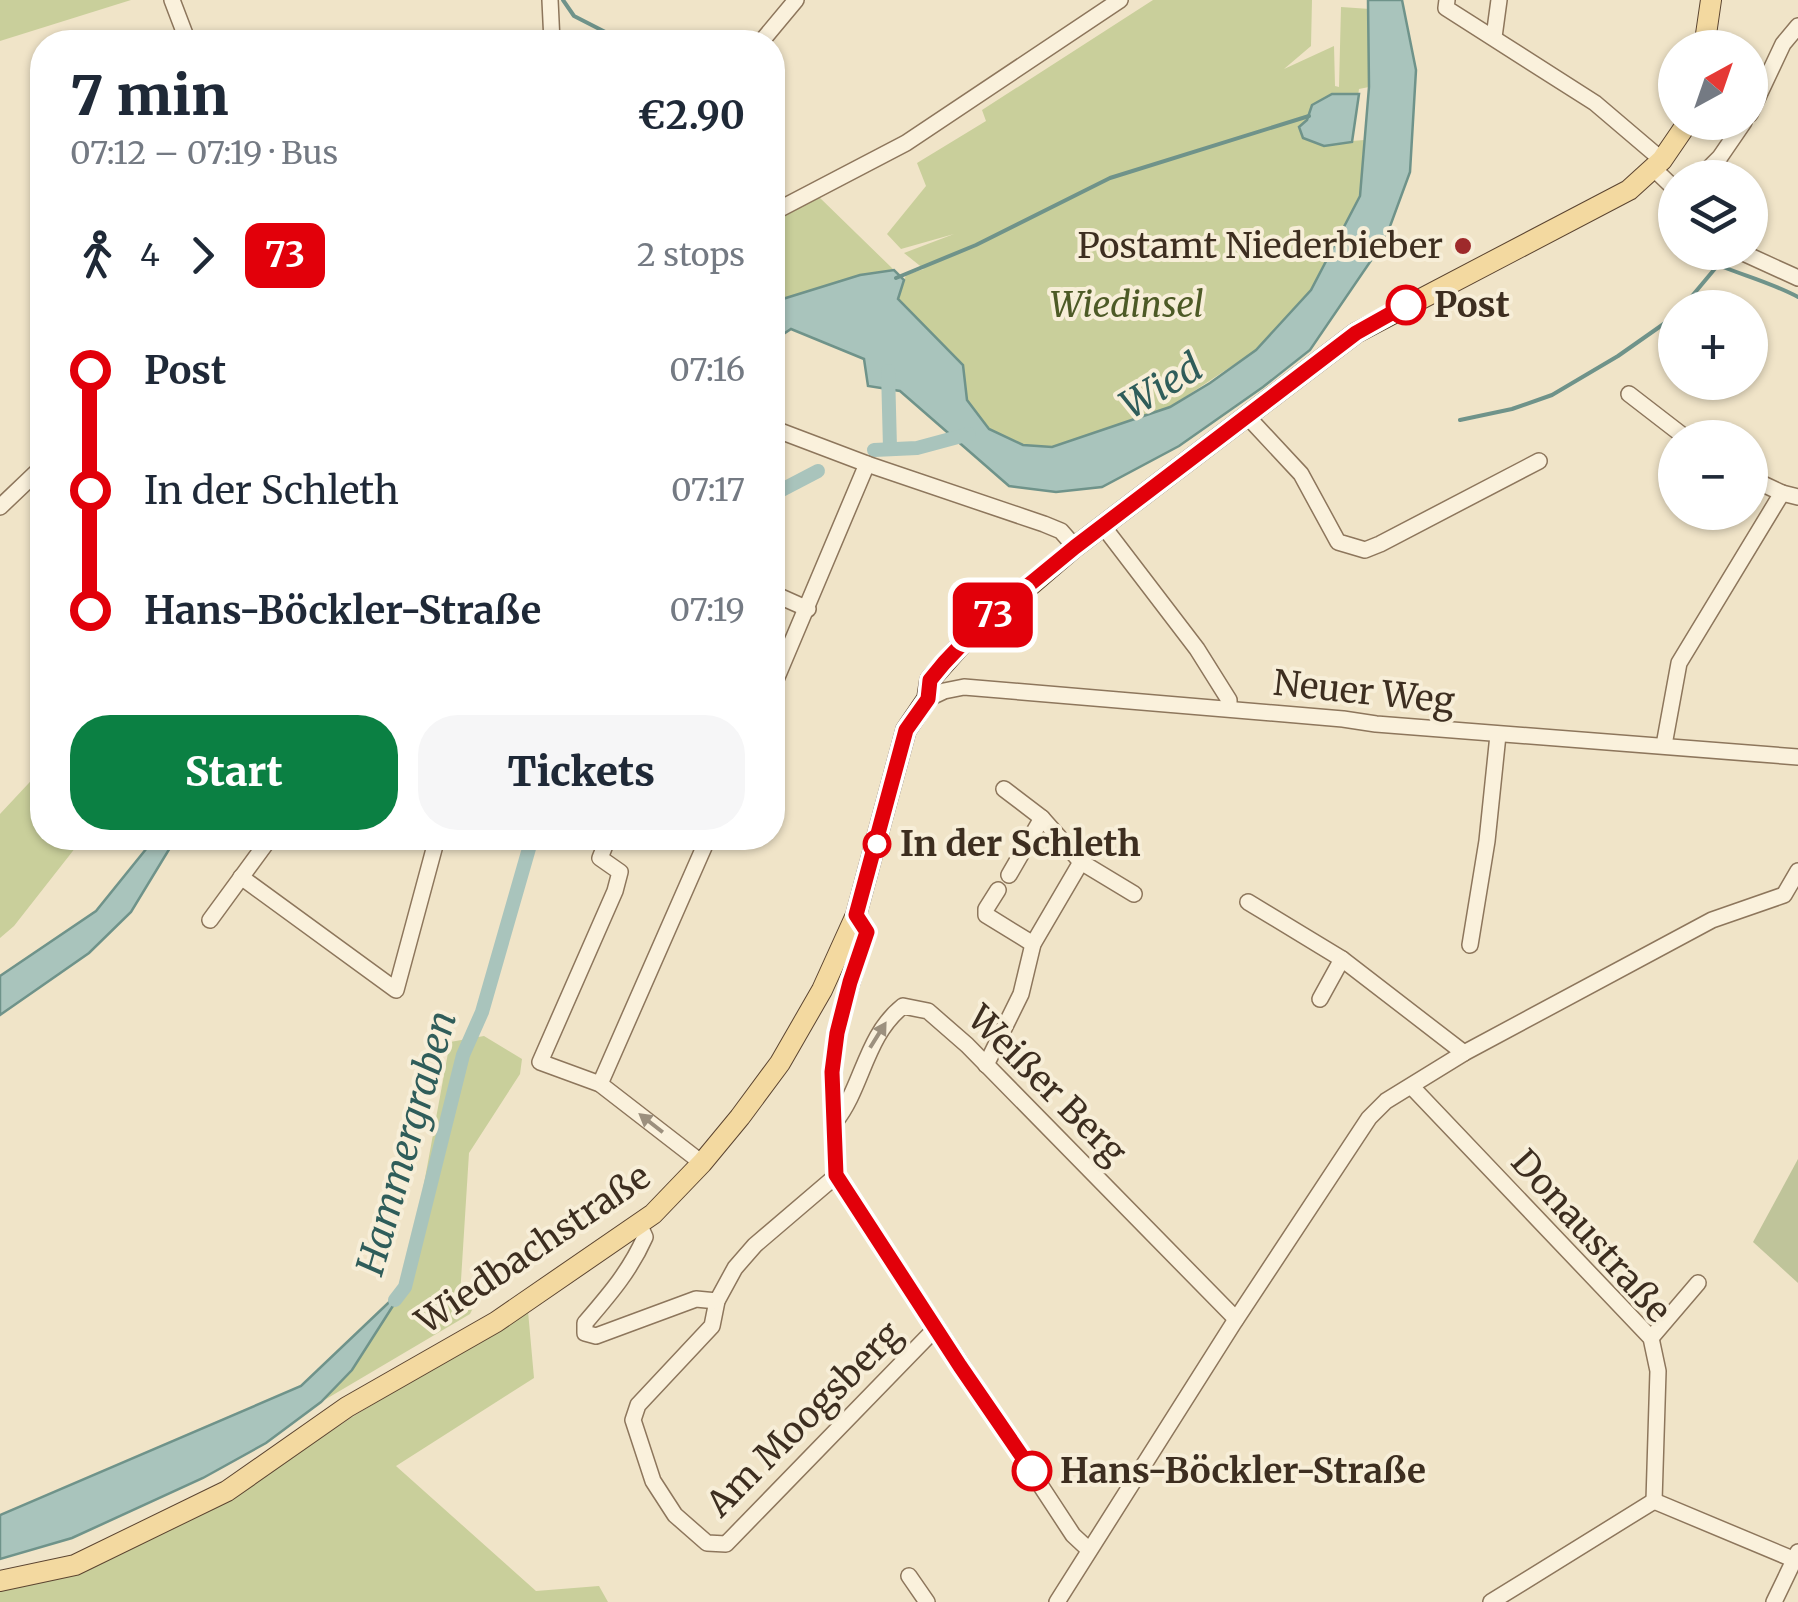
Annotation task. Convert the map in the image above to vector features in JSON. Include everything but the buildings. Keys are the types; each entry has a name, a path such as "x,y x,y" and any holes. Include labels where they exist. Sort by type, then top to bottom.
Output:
{"main road":[{"path":"1707,30 1711,0"},
{"name":"Wiedbachstraße","path":"0,1580 75,1565 227,1491 347,1408 496,1322 639,1224 702,1163 780,1063 822,990 856,915 906,730 928,699 930,680 961,644 1075,547 1356,333 1569,224 1629,190 1658,164"}],"street":[{"path":"172,0 183,30"},
{"path":"550,0 551,30"},
{"path":"771,30 796,0"},
{"path":"785,206 906,143 1120,0"},
{"path":"1494,38 1499,0"},
{"path":"1446,4 1595,103 1658,164"},
{"path":"1768,79 1793,30"},
{"path":"1768,264 1798,278"},
{"path":"1629,394 1663,420"},
{"path":"1246,414 1301,474 1338,542 1365,550 1539,461"},
{"path":"785,433 1062,531 1075,547"},
{"path":"785,660 867,464"},
{"path":"0,507 30,478"},
{"path":"1664,745 1679,663 1790,495"},
{"path":"1102,526 1197,649 1229,700 1228,708"},
{"path":"785,599 808,609"},
{"name":"Neuer Weg","path":"928,699 964,686 1798,757"},
{"path":"1470,945 1488,841 1498,734"},
{"path":"1004,789 1042,818 1081,862 1134,894"},
{"path":"1009,875 1042,818"},
{"path":"210,920 262,850"},
{"path":"242,878 396,990 434,850"},
{"path":"603,850 600,858 620,872 615,891 540,1062 600,1084 702,1163"},
{"path":"600,1084 703,850"},
{"path":"986,1066 1021,994 1033,944 1081,862"},
{"path":"1057,1602 1368,1118 1386,1102 1464,1054 1712,920 1791,898 1798,871"},
{"path":"975,932 998,890"},
{"path":"1248,902 1342,959 1464,1054"},
{"path":"856,915 867,932 837,1033 832,1072 836,1175 1074,1535 1088,1549"},
{"path":"986,915 1033,944"},
{"path":"1320,999 1342,959"},
{"name":"Weißer Berg","path":"835,1122 885,1024 902,1006 928,1010 1043,1121 1236,1319"},
{"name":"Donaustraße","path":"1412,1087 1651,1338 1658,1371 1654,1501"},
{"name":"Am Moogsberg","path":"836,1175 735,1268 717,1301 712,1326 638,1404 633,1420 653,1481 676,1515 707,1544 726,1544 936,1328"},
{"path":"639,1224 645,1238 638,1255 626,1276 585,1322 586,1333 596,1336 696,1299 717,1301"},
{"path":"1651,1338 1698,1283"},
{"path":"1491,1602 1654,1501 1796,1556 1774,1602"},
{"path":"909,1576 927,1602"}],"green space":[{"path":"0,0 131,0 30,30 0,41"},
{"name":"Wiedinsel","path":"1153,0 1312,0 1311,46 1284,69 1334,46 1335,86 1339,87 1341,7 1370,9 1369,87 1359,89 1352,141 1364,140 1360,196 1311,290 1256,350 1170,407 1052,447 1023,445 989,429 967,400 963,365 897,298 906,275 924,269 904,253 954,234 901,249 887,234 926,186 917,163 986,121 982,110"},
{"path":"818,196 894,270 860,275 785,298 785,214"},
{"path":"30,782 30,850 74,850 14,926 0,938 0,814"},
{"path":"484,1036 522,1059 520,1074 469,1153 460,1296 474,1306 470,1314 321,1402 352,1370 405,1287 450,1042"},
{"path":"1798,1159 1798,1283 1753,1242"},
{"path":"528,1311 534,1378 396,1466 536,1591 599,1586 608,1602 0,1602 0,1589 232,1498 352,1417"}],"water":[{"path":"1368,0 1402,0 1416,70 1410,172 1385,240 1310,350 1179,446 1102,487 1056,492 1009,486 900,391 868,386 864,359 791,329 785,333 785,298 860,275 894,270 904,280 898,299 963,365 967,400 989,429 1023,445 1052,447 1170,407 1256,350 1311,290 1360,196 1369,87"},
{"path":"1332,94 1359,94 1352,142 1324,146 1303,138 1299,127 1307,120 1312,105"},
{"path":"145,850 169,850 131,912 89,953 0,1015 0,976 96,911"},
{"name":"Hammergraben","path":"405,1287 352,1370 321,1402 266,1443 203,1478 72,1538 0,1559 0,1515 301,1386"}],"waterway":[{"path":"563,0 574,16 601,30"},
{"name":"Wied","path":"896,278 976,245 1110,178 1309,116"},
{"path":"1697,290 1718,265 1798,297"},
{"path":"1460,420 1512,409 1552,395 1658,328"},
{"path":"888,371 890,448"},
{"name":"Hammergraben","path":"874,450 917,448 969,434"},
{"name":"Hammergraben","path":"785,488 818,471"},
{"name":"Hammergraben","path":"395,1300 405,1287 463,1055 482,1012 529,850"}],"bus line":[{"name":"73","path":"1032,1471 836,1175 832,1072 837,1033 867,932 856,915 906,730 928,699 930,680 980,625 1246,414 1356,333 1406,305"}],"place":[{"name":"Postamt Niederbieber","path":"1463,246"},
{"name":"Post","path":"1406,305"},
{"name":"In der Schleth","path":"877,844"},
{"name":"Hans-Böckler-Straße","path":"1032,1471"}]}
